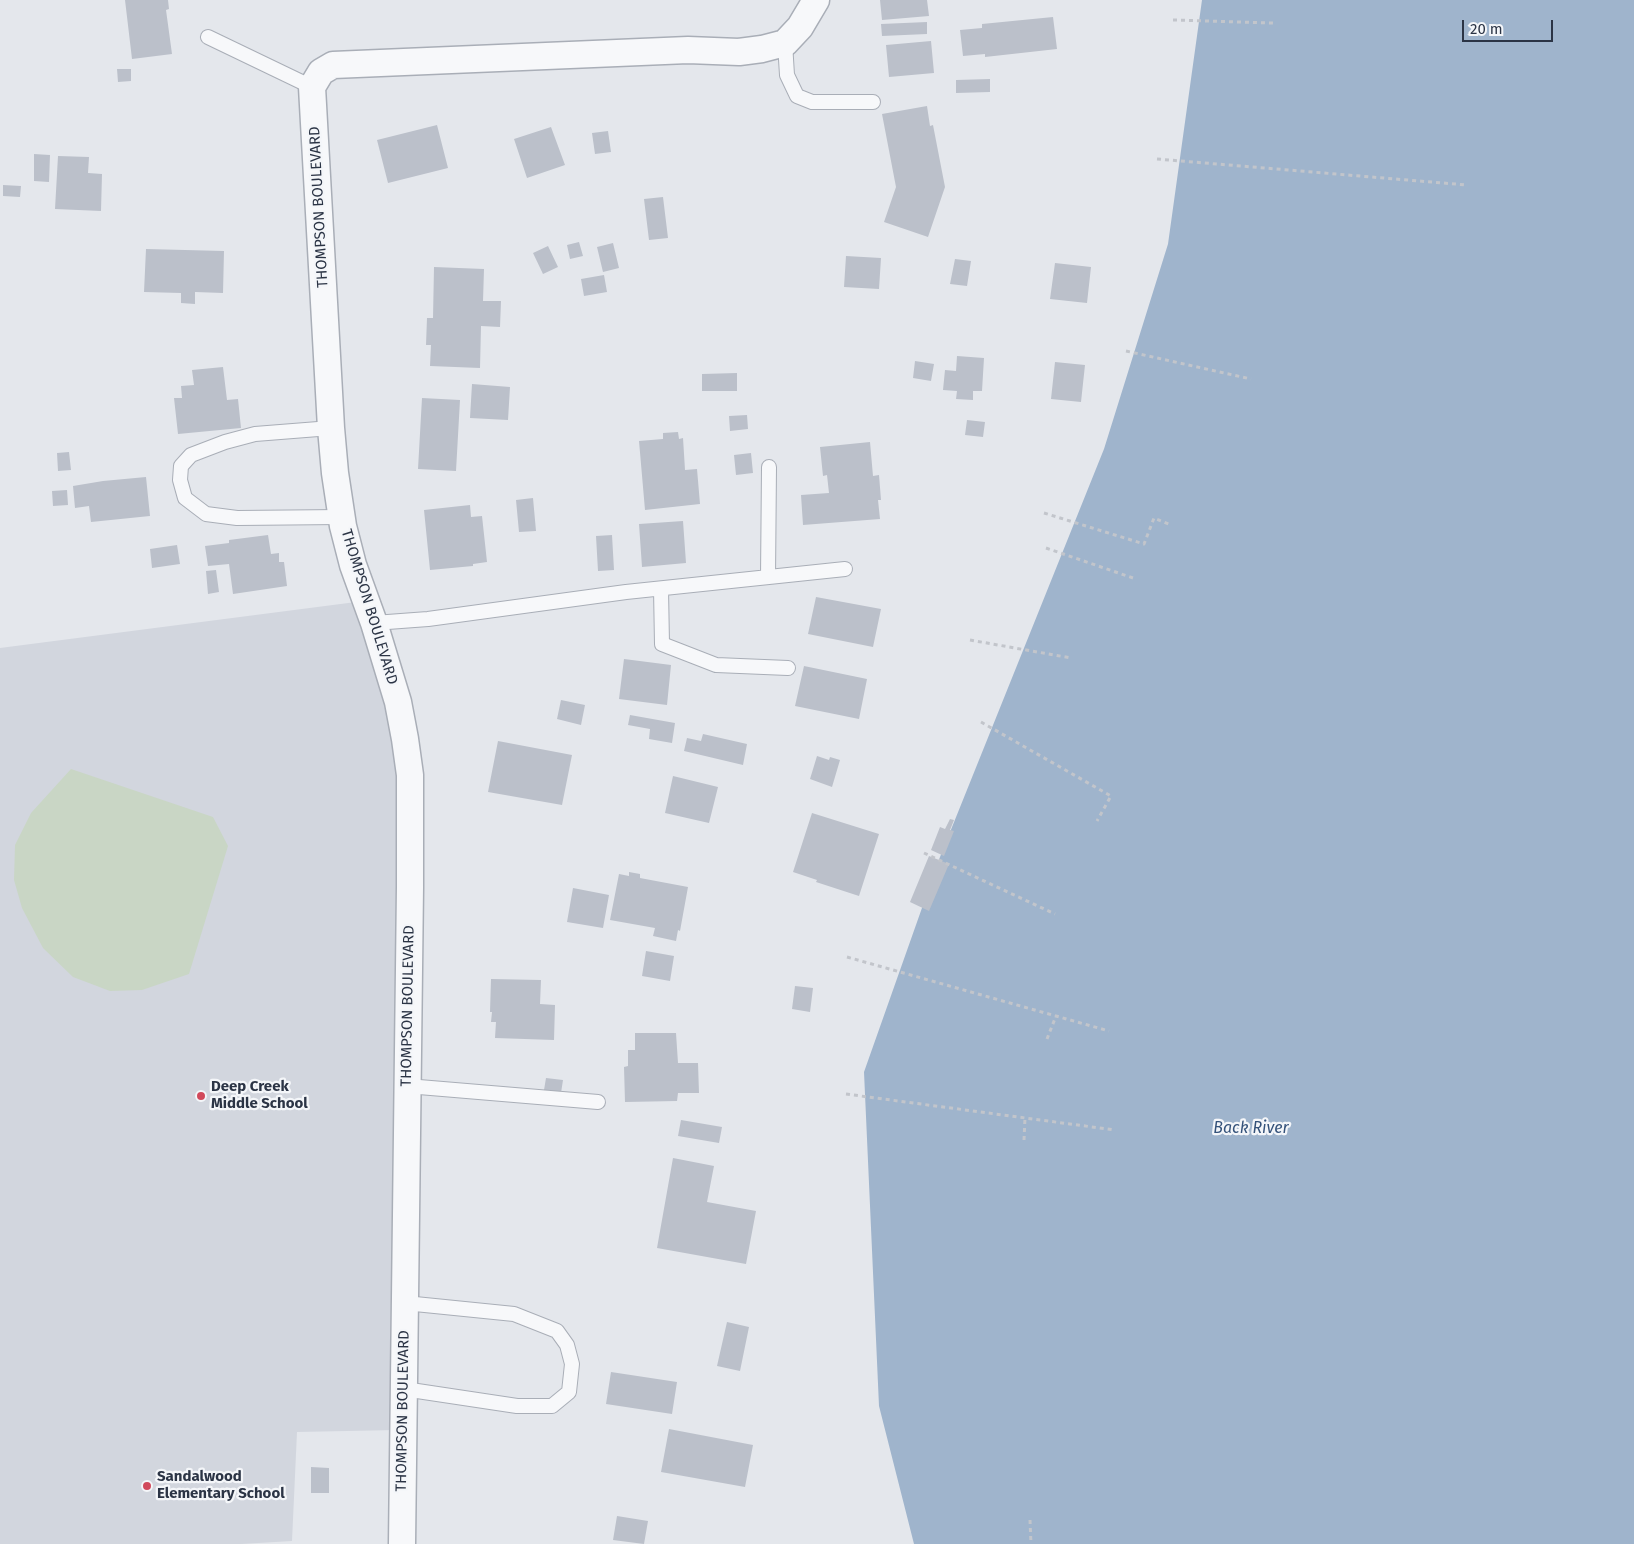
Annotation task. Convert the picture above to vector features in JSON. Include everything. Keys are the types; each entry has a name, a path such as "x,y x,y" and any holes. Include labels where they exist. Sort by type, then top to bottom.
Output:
{"street":[{"path":"312,87 321,72 333,65 688,50 739,52 762,49 785,43 800,28 816,0"},
{"name":"THOMPSON BOULEVARD","path":"312,87 331,428 341,517 353,565 374,623 398,702 406,739 410,776 402,1544"}],"lane":[{"path":"208,37 312,87"},
{"path":"785,43 787,75 797,96 812,102 873,102"},
{"path":"331,428 255,434 218,444 191,456 181,466 180,480 185,498 206,514 237,518 341,517"},
{"path":"768,467 768,577"},
{"path":"374,623 428,619 661,589 845,569"},
{"path":"661,589 662,644 716,665 788,668"},
{"path":"407,1086 598,1102"},
{"path":"404,1389 517,1406 552,1406 569,1392 572,1364 567,1345 557,1331 514,1314 405,1303"}],"path":[{"path":"1173,20 1273,24"},
{"path":"1158,159 1467,185"},
{"path":"1126,351 1251,379"},
{"path":"1044,513 1144,544 1154,518 1171,525"},
{"path":"1046,548 1133,578"},
{"path":"970,640 1071,658"},
{"path":"982,722 1110,796 1097,821"},
{"path":"924,853 1054,914"},
{"path":"847,957 1109,1032"},
{"path":"1047,1039 1056,1016"},
{"path":"846,1094 1115,1130"},
{"path":"1024,1140 1026,1118"},
{"path":"1030,1520 1031,1544"}],"shaded area":[{"name":"Deep Creek Middle School","path":"356,602 392,705 404,787 397,1430 297,1432 292,1541 241,1544 0,1544 0,648"}],"green space":[{"path":"71,769 213,817 228,846 189,974 142,990 110,991 73,977 43,948 22,908 14,880 15,845 31,813"}],"water":[{"name":"Back River","path":"1202,0 1634,0 1634,1544 914,1544 879,1406 864,1072 940,857 1104,449 1168,244"}],"building":[{"path":"125,0 168,0 169,9 166,10 172,54 132,59"},
{"path":"880,0 927,0 929,16 882,20"},
{"path":"1053,17 1057,49 985,57 985,54 963,56 960,30 982,28 982,24"},
{"path":"927,22 927,34 882,36 881,24"},
{"path":"931,41 934,73 889,77 886,45"},
{"path":"117,69 131,69 131,81 118,82"},
{"path":"990,79 990,92 956,93 956,80"},
{"path":"927,106 930,126 933,125 945,187 928,237 884,222 896,187 882,114"},
{"path":"437,125 448,168 388,183 377,140"},
{"path":"551,127 565,165 527,178 514,139"},
{"path":"608,131 611,152 595,154 592,133"},
{"path":"34,154 50,155 49,182 34,181"},
{"path":"58,156 89,157 88,173 102,174 101,211 55,209"},
{"path":"3,185 21,186 20,197 3,196"},
{"path":"663,197 668,238 649,240 644,199"},
{"path":"579,242 583,256 570,259 567,245"},
{"path":"613,243 619,268 603,272 597,247"},
{"path":"548,246 558,267 543,274 533,253"},
{"path":"146,249 224,251 223,293 195,292 195,304 181,303 181,293 144,292"},
{"path":"846,256 881,258 879,289 844,287"},
{"path":"955,259 971,261 967,286 950,284"},
{"path":"1055,263 1091,267 1087,303 1050,299"},
{"path":"434,267 484,269 483,301 501,301 500,327 481,326 480,368 430,366 431,345 426,345 427,318 433,318"},
{"path":"604,275 607,292 584,296 581,279"},
{"path":"957,356 984,358 982,391 973,391 973,400 956,399 957,391 943,390 945,370 956,371"},
{"path":"915,361 934,364 931,381 913,378"},
{"path":"1055,362 1085,365 1081,402 1051,399"},
{"path":"223,367 227,400 238,399 241,428 178,434 174,398 182,398 181,386 194,385 192,370"},
{"path":"737,373 737,391 702,391 702,374"},
{"path":"472,384 510,387 508,420 470,418"},
{"path":"422,398 460,400 456,471 418,469"},
{"path":"747,415 748,429 730,431 729,416"},
{"path":"967,420 985,422 983,437 965,435"},
{"path":"678,432 679,439 683,438 685,470 697,469 700,504 645,510 639,441 663,439 663,433"},
{"path":"870,442 873,476 879,475 881,500 878,500 880,519 803,525 801,495 829,493 827,475 823,476 820,447"},
{"path":"69,452 71,470 58,471 57,453"},
{"path":"751,453 753,473 736,475 734,455"},
{"path":"146,477 150,516 91,522 89,506 75,508 73,486"},
{"path":"67,490 68,505 53,506 52,491"},
{"path":"533,498 536,531 519,532 516,500"},
{"path":"470,505 471,517 482,516 487,562 473,564 473,566 430,570 424,510"},
{"path":"683,521 686,563 642,567 639,524"},
{"path":"268,535 271,554 279,553 279,562 284,562 287,586 233,594 229,564 208,566 205,546 229,543 229,540"},
{"path":"612,535 614,570 598,571 596,536"},
{"path":"177,545 180,564 152,568 150,549"},
{"path":"216,570 219,592 208,594 206,571"},
{"path":"816,597 881,609 873,647 808,634"},
{"path":"624,659 671,665 667,705 619,699"},
{"path":"804,666 867,679 859,719 795,706"},
{"path":"561,700 585,705 581,725 557,719"},
{"path":"630,715 675,723 672,743 649,739 650,729 628,725"},
{"path":"703,734 747,744 743,765 684,751 687,738 701,741"},
{"path":"498,741 572,755 562,805 488,792"},
{"path":"817,756 829,760 830,757 840,760 832,787 810,779"},
{"path":"673,776 718,787 709,823 665,813"},
{"path":"812,813 879,834 859,896 816,882 817,880 793,872"},
{"path":"950,819 954,820 950,830 954,831 944,856 931,850 940,827 945,829"},
{"path":"929,856 949,864 929,911 910,902"},
{"path":"629,872 640,874 640,878 688,887 680,931 678,930 676,941 653,936 655,928 610,920 619,874 629,876"},
{"path":"573,888 609,895 603,928 567,922"},
{"path":"646,951 674,956 670,981 642,976"},
{"path":"491,979 541,980 540,1004 555,1005 554,1040 495,1038 496,1022 491,1022 492,1012 490,1012"},
{"path":"795,986 813,988 810,1012 792,1009"},
{"path":"635,1033 676,1033 678,1063 698,1063 699,1093 678,1093 677,1101 625,1102 624,1067 628,1066 628,1050 635,1050"},
{"path":"546,1078 563,1080 561,1093 544,1090"},
{"path":"681,1120 722,1127 719,1143 678,1136"},
{"path":"673,1158 714,1166 707,1202 756,1211 746,1264 657,1248"},
{"path":"727,1322 749,1327 740,1371 717,1366"},
{"path":"611,1372 677,1382 672,1414 606,1404"},
{"path":"669,1429 753,1445 745,1487 661,1472"},
{"path":"311,1467 329,1468 329,1493 311,1493"},
{"path":"617,1516 648,1521 644,1544 613,1540"}],"place":[{"name":"Deep Creek Middle School","path":"201,1096"},
{"name":"Sandalwood Elementary School","path":"147,1486"}]}
